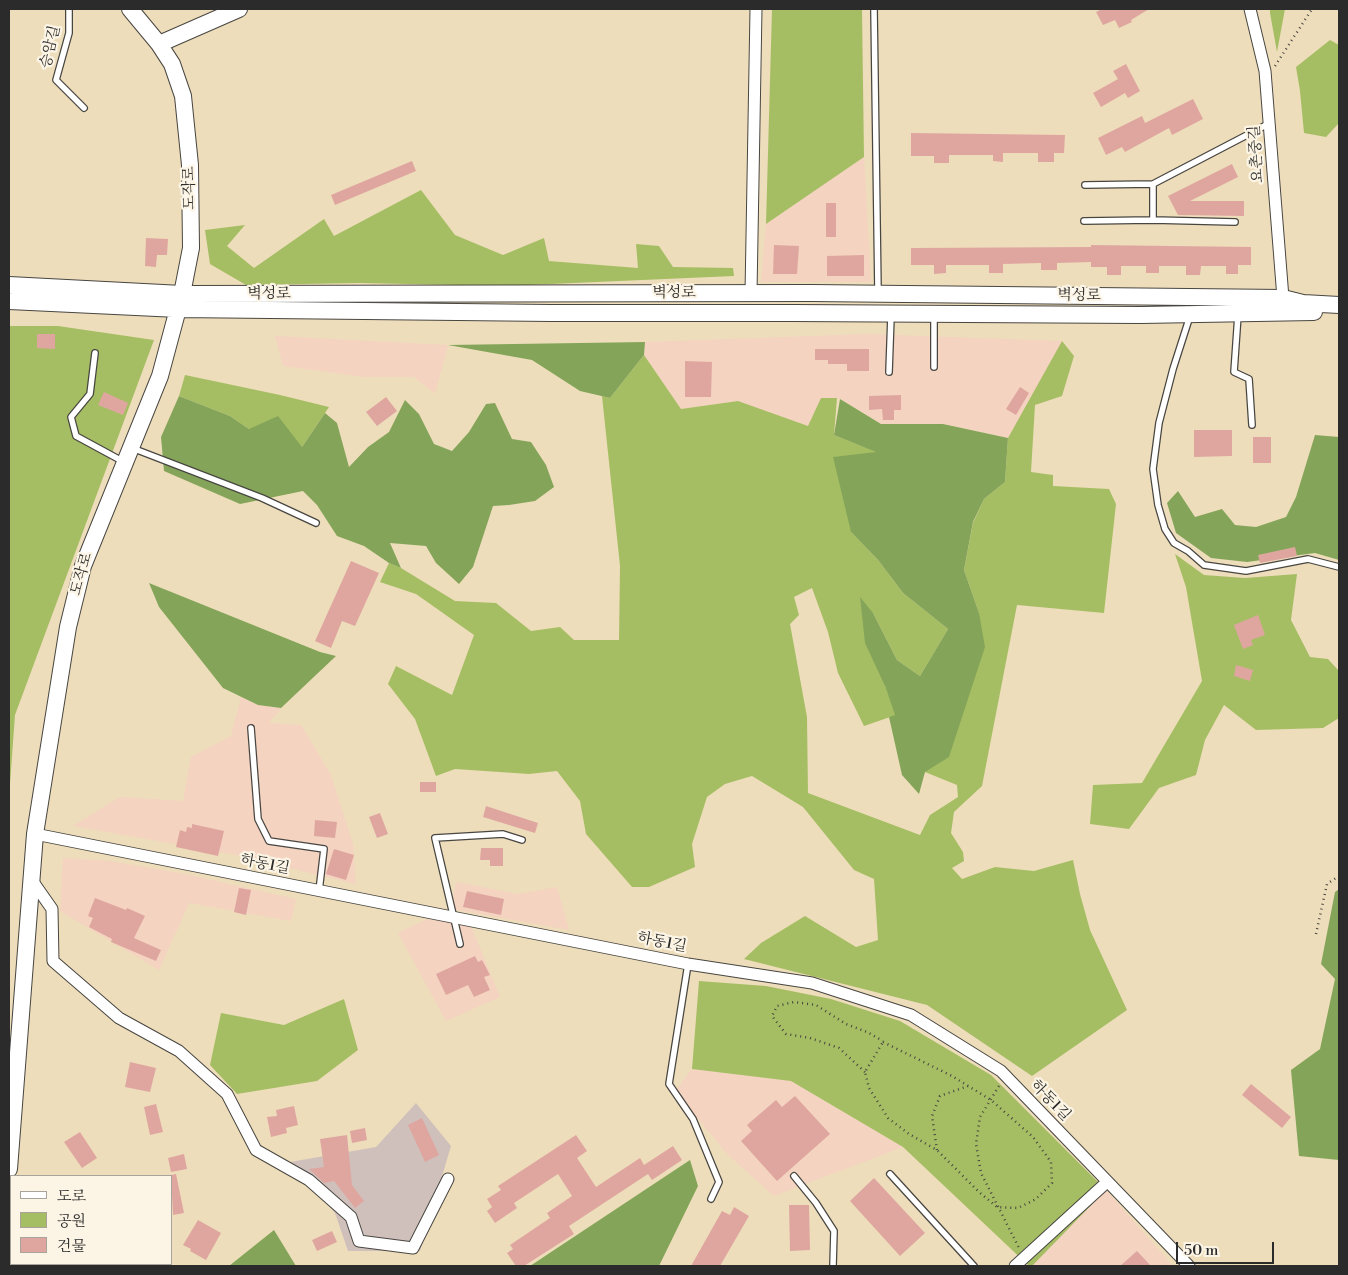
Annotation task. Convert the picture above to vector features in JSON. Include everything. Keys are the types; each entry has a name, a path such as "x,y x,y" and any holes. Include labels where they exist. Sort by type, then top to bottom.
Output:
{"main road":[{"name":"도작로","path":"9,1169 35,834 68,627 80,575 127,454 160,376 180,302 191,248 190,165 183,96 172,64 130,9"},
{"path":"158,44 239,9"},
{"name":"벽성로","path":"9,285 180,302 551,314 1191,314 1338,308"},
{"name":"벽성로","path":"9,301 180,302 752,293 1283,298 1338,308"}],"street":[{"path":"752,293 756,9"},
{"name":"요촌중길","path":"1250,9 1265,72 1283,298"},
{"name":"하동1길","path":"35,834 688,964 812,983 911,1015 1001,1071 1190,1266"},
{"path":"31,879 52,910 53,961 119,1018 179,1051 227,1094 256,1150 309,1180 351,1217 359,1241 413,1248 448,1179"},
{"path":"1015,1266 1027,1262 1107,1182"}],"lane":[{"name":"승암길","path":"69,9 70,33 56,80 84,108"},
{"path":"874,9 878,294"},
{"path":"1085,185 1153,184 1270,123"},
{"path":"1153,184 1153,220"},
{"path":"1084,221 1235,222"},
{"path":"1238,313 1234,372 1249,379 1252,425"},
{"path":"889,372 891,314"},
{"path":"934,314 934,367"},
{"path":"1191,314 1173,369 1159,423 1153,469 1158,504 1165,529 1174,543 1188,551 1204,565 1246,571 1308,559 1339,567"},
{"path":"95,353 90,394 71,417 76,436 262,498 316,523"},
{"path":"251,728 258,819 269,841 324,849 318,891"},
{"path":"460,944 435,838 503,834 522,840"},
{"path":"688,964 670,1084 693,1119 719,1182 711,1199"},
{"path":"890,1174 974,1266"},
{"path":"794,1176 816,1203 834,1231 834,1266"}],"path":[{"path":"1265,72 1275,65 1312,9"},
{"path":"1316,934 1327,884 1339,876"},
{"path":"866,1072 839,1048 810,1038 786,1034 772,1016 777,1006 794,1002 816,1005 846,1024 867,1032 914,1056 991,1100 1033,1137 1051,1162 1052,1183 1036,1199 1018,1208 997,1207 979,1192 937,1150 909,1134 888,1118 868,1088 866,1072 884,1042"},
{"path":"937,1150 932,1116 940,1096 968,1086"},
{"path":"1000,1086 980,1117 976,1144 980,1173 1027,1262"}],"shaded area":[{"path":"864,157 871,282 761,282 766,224"},
{"path":"866,334 1062,341 1060,349 1008,438 943,424 881,424 840,399 821,398 808,427 738,401 681,409 644,355 645,342"},
{"path":"275,336 448,345 435,394 414,377 365,377 283,366"},
{"path":"241,697 258,705 281,708 269,723 301,725 331,775 353,844 356,884 231,854 73,826 120,797 183,801 191,757 231,736"},
{"path":"63,858 111,861 185,874 296,899 291,921 189,903 159,970 60,911"},
{"path":"456,882 518,894 557,887 569,930 451,909"},
{"path":"432,917 471,926 500,997 446,1021 398,933"},
{"path":"692,1069 791,1081 903,1147 774,1196 729,1156 675,1091"},
{"path":"416,1103 451,1146 420,1251 348,1251 335,1213 290,1162 376,1147"},
{"path":"1106,1190 1173,1266 1028,1266"}],"green space":[{"path":"772,9 862,9 864,157 766,224"},
{"path":"1270,9 1285,9 1277,52 1270,13"},
{"path":"1330,40 1339,45 1339,123 1326,137 1304,133 1296,67"},
{"path":"421,190 455,235 503,255 544,238 549,261 638,268 636,244 659,246 673,267 733,268 734,276 505,286 359,283 246,285 210,264 205,230 245,225 227,246 254,268 324,219 334,236"},
{"path":"9,326 58,326 154,340 15,715 9,798"},
{"path":"1062,341 1074,356 1062,396 1035,405 1031,472 1053,475 1053,486 1109,489 1116,504 1104,613 1017,605 982,786 954,812 951,833 963,852 964,861 952,868 962,879 995,867 1034,871 1073,860 1090,930 1127,1010 1032,1076 927,1005 744,959 761,943 805,916 856,947 878,940 874,879 854,870 803,807 752,776 725,784 707,797 692,844 695,867 649,887 632,887 586,834 580,801 557,771 529,774 455,769 436,776 415,719 388,684 396,666 452,695 474,635 416,594 380,582 389,563 401,568 455,601 496,603 531,631 560,627 574,640 619,640 620,566 602,396 610,398 644,355 681,409 738,401 808,426 821,398 837,398 834,435 877,452 851,532 878,560 903,593 948,629 920,676 897,660 873,613 885,686 896,715 864,726 838,673 828,632 812,588 794,597 799,615 790,624 807,717 808,793 920,835 930,815 958,797 957,785 925,772 979,613 964,570 973,523 984,499 1005,482 1008,438"},
{"path":"645,342 644,355 610,398 580,391 532,360 448,345"},
{"path":"185,375 329,407 302,447 249,429 230,416 179,396"},
{"path":"179,396 230,416 249,429 278,416 302,447 325,413 337,423 349,467 368,447 389,432 405,400 419,414 434,444 452,451 469,432 486,404 495,403 512,439 531,442 546,465 554,487 535,501 493,506 473,567 459,584 436,563 426,546 390,543 401,568 389,563 364,546 337,536 317,505 303,491 240,504 164,471 161,437"},
{"path":"840,399 881,424 943,424 1008,438 1005,482 984,499 973,522 964,570 979,613 985,647 949,757 925,772 919,794 902,775 889,717 895,715 885,686 865,643 860,597 873,613 897,660 920,676 948,629 903,593 878,560 851,532 833,457 876,452 834,435"},
{"path":"1315,435 1339,437 1339,560 1315,553 1247,562 1211,558 1176,533 1167,503 1178,491 1195,517 1222,509 1235,525 1256,527 1286,517 1296,497"},
{"path":"1175,554 1204,575 1245,578 1297,574 1291,620 1310,657 1328,659 1339,671 1339,718 1323,728 1256,730 1224,705 1205,740 1196,775 1159,788 1129,829 1090,824 1093,785 1142,783 1202,681 1186,587"},
{"path":"149,583 320,652 336,656 281,708 258,705 223,688 159,607"},
{"path":"1339,889 1339,1160 1299,1156 1291,1070 1320,1049 1335,979 1321,964 1335,892"},
{"path":"699,981 766,986 831,999 900,1021 991,1075 1106,1190 1032,1266 1029,1266 903,1147 791,1081 692,1069"},
{"path":"344,999 358,1050 317,1081 237,1094 210,1065 221,1013 284,1025"},
{"path":"690,1160 698,1186 659,1266 530,1266"},
{"path":"274,1230 296,1266 229,1266"}],"building":[{"path":"1102,9 1149,9 1131,20 1132,22 1119,28 1115,20 1103,25 1096,12"},
{"path":"1126,64 1140,91 1128,98 1125,93 1101,107 1093,93 1118,79 1113,71"},
{"path":"1193,99 1203,119 1172,135 1169,128 1125,152 1122,147 1106,155 1098,138 1142,116 1145,123"},
{"path":"911,133 1065,135 1064,153 1054,153 1054,162 1038,162 1038,153 1003,153 1003,162 993,161 993,155 949,155 949,163 934,163 934,156 911,156"},
{"path":"412,161 416,171 335,205 331,195"},
{"path":"1232,164 1238,177 1190,201 1244,201 1244,216 1178,215 1168,196"},
{"path":"826,203 836,203 836,237 826,237"},
{"path":"146,238 168,239 167,255 157,255 156,267 145,266"},
{"path":"774,245 799,246 797,274 773,274"},
{"path":"1091,245 1251,247 1251,265 1238,265 1238,274 1226,274 1226,266 1201,266 1200,275 1186,275 1186,266 1159,266 1159,273 1146,273 1146,266 1121,266 1121,275 1107,275 1107,267 1091,267 1091,262 1057,263 1057,270 1041,270 1041,263 1003,264 1003,273 989,273 989,265 946,265 946,273 934,274 934,265 911,265 911,248 1091,247"},
{"path":"864,255 864,276 827,276 827,256"},
{"path":"37,334 55,334 55,349 37,348"},
{"path":"815,349 869,349 869,371 847,371 847,364 828,364 828,360 815,360"},
{"path":"685,361 712,362 711,397 685,397"},
{"path":"1020,387 1029,393 1016,415 1006,409"},
{"path":"104,392 128,403 123,415 98,405"},
{"path":"901,395 901,410 894,410 894,420 883,420 882,409 869,410 869,396"},
{"path":"386,397 397,411 377,426 366,412"},
{"path":"1194,430 1232,430 1232,456 1194,457"},
{"path":"1253,437 1271,437 1271,463 1253,463"},
{"path":"1295,547 1297,556 1260,563 1258,555"},
{"path":"351,561 379,573 355,626 342,621 331,648 315,641"},
{"path":"1258,615 1265,635 1251,640 1253,645 1243,649 1234,625"},
{"path":"1236,665 1253,670 1250,681 1234,676"},
{"path":"420,782 436,782 436,792 420,792"},
{"path":"486,806 538,823 535,833 483,817"},
{"path":"380,813 388,834 377,838 369,817"},
{"path":"315,820 337,822 335,838 314,836"},
{"path":"192,824 224,831 218,856 176,847 180,830 186,832 187,827 192,828"},
{"path":"481,848 503,848 503,866 490,866 490,860 480,860"},
{"path":"334,849 354,855 346,880 326,874"},
{"path":"239,888 251,890 246,915 234,912"},
{"path":"467,891 504,899 501,915 463,907"},
{"path":"95,898 145,916 134,938 161,950 156,961 111,942 112,939 89,927 93,918 88,916"},
{"path":"475,956 478,962 482,960 490,975 484,977 490,990 474,997 468,985 446,995 436,974"},
{"path":"130,1062 156,1068 150,1092 125,1087"},
{"path":"1251,1084 1291,1117 1282,1128 1242,1095"},
{"path":"795,1096 830,1134 777,1181 741,1141 752,1131 747,1125 776,1100 782,1107"},
{"path":"156,1104 163,1132 150,1135 144,1107"},
{"path":"294,1106 298,1125 286,1128 287,1133 271,1137 267,1117 277,1116 276,1110"},
{"path":"422,1118 439,1155 425,1162 408,1125"},
{"path":"365,1128 367,1140 352,1143 350,1131"},
{"path":"80,1132 97,1158 82,1168 64,1142"},
{"path":"347,1135 352,1185 364,1201 355,1208 334,1181 324,1183 309,1169 324,1167 320,1139"},
{"path":"576,1135 587,1151 577,1158 596,1187 640,1158 644,1165 673,1146 682,1160 652,1180 648,1174 569,1226 574,1234 524,1266 516,1266 507,1253 513,1249 510,1245 550,1218 547,1213 572,1196 558,1174 514,1203 517,1208 495,1223 487,1211 492,1207 487,1199 501,1190 498,1186"},
{"path":"184,1154 187,1169 171,1172 168,1158"},
{"path":"176,1174 184,1213 173,1215 171,1175"},
{"path":"874,1178 925,1233 900,1256 850,1201"},
{"path":"789,1205 809,1205 810,1250 790,1251"},
{"path":"734,1207 749,1216 720,1266 691,1266 722,1211 730,1215"},
{"path":"198,1220 221,1233 206,1260 183,1245"},
{"path":"332,1231 337,1242 317,1251 312,1240"},
{"path":"1137,1251 1151,1266 1120,1266"}]}
